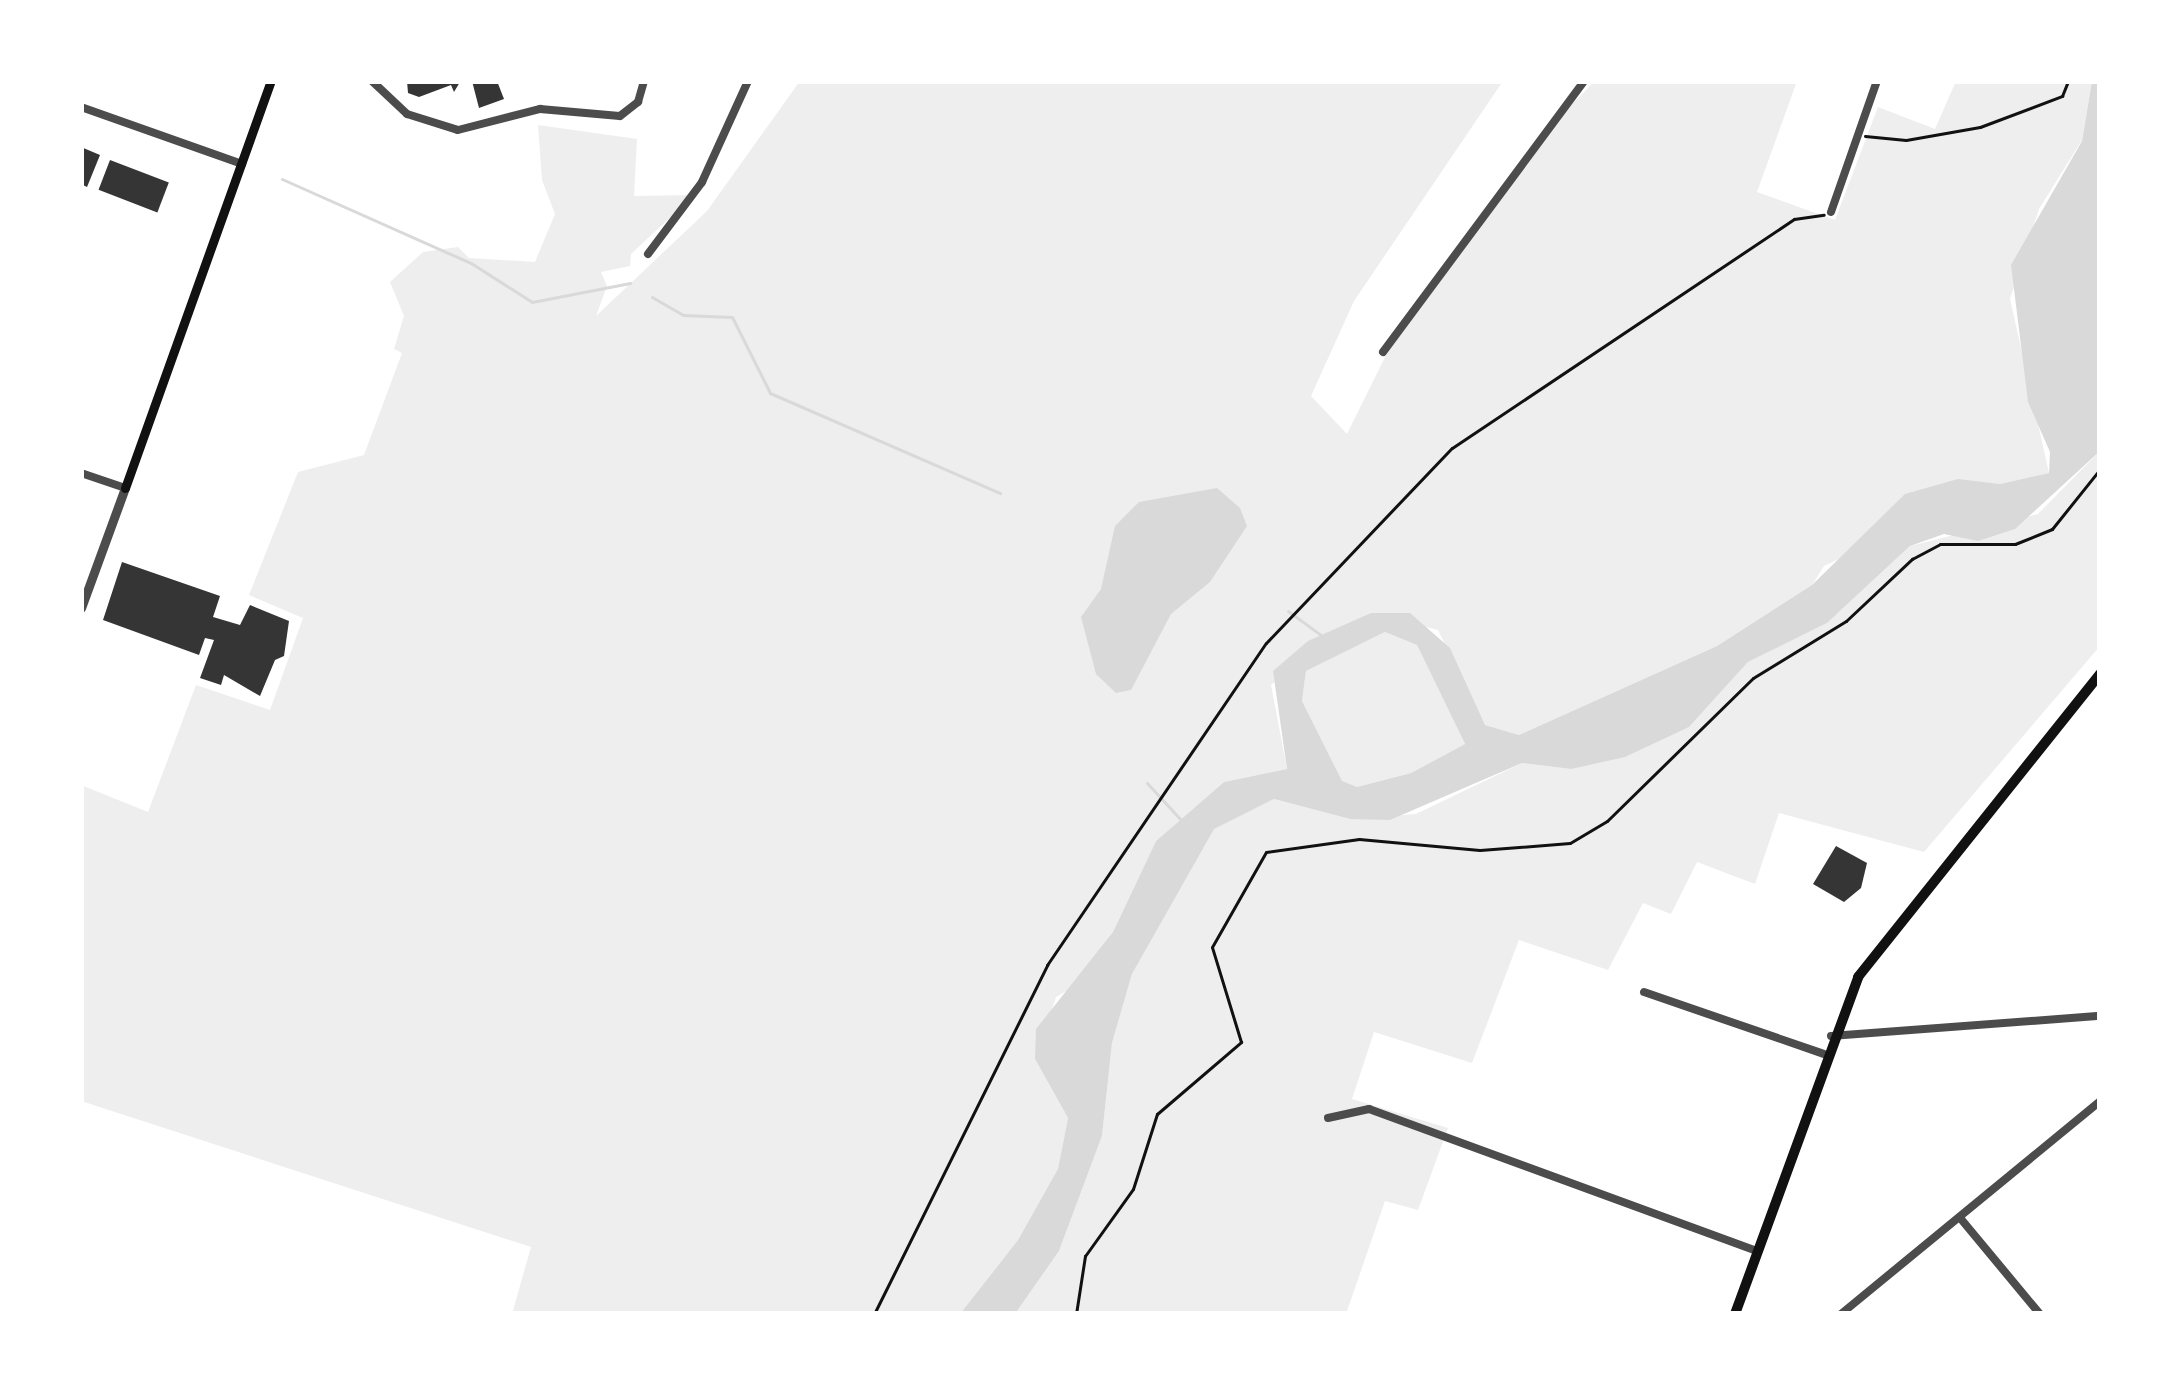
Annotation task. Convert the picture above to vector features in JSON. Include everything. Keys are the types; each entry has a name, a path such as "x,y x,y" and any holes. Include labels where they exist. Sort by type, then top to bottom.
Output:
{"main road":[{"path":"125,488 271,81"},
{"path":"1736,1314 1831,1036 1885,940 2100,674"}],"street":[{"path":"372,81 416,119 458,130 540,109 620,116 638,102 644,81"},
{"path":"648,254 702,182 748,81"},
{"path":"1384,352 1584,81"},
{"path":"1832,212 1877,81"},
{"path":"81,107 242,164"},
{"path":"81,473 125,488 81,608"},
{"path":"1644,992 1824,1054"},
{"path":"1831,1036 2100,1016"},
{"path":"1841,1314 2100,1101"},
{"path":"1328,1118 1369,1109 1757,1252"},
{"path":"1961,1219 2041,1314"}],"path":[{"path":"1858,135 1906,140 1980,127 2062,96 2068,81"},
{"path":"874,1314 1047,965 1294,611 1452,448 1794,219 1832,212"},
{"path":"1076,1314 1084,1256 1132,1190 1156,1114 1241,1042 1212,947 1266,852 1359,839 1480,850 1570,843 1607,821 1754,678 1846,621 1912,559 1940,544 2015,544 2052,529 2100,469"}],"shaded area":[{"path":"800,81 1503,81 1354,301 1311,396 1347,434 1386,355 1563,113 1595,81 1797,81 1757,192 1835,220 1878,107 1935,129 1956,81 2092,81 2082,140 2039,209 2010,299 2049,473 2000,484 1958,480 1902,505 1847,555 1824,566 1812,585 1717,646 1519,735 1485,725 1438,630 1371,613 1327,639 1271,685 1287,769 1224,782 1156,841 1113,932 1078,984 1056,997 1035,1059 1068,1118 1058,1170 1018,1240 960,1314 512,1314 531,1247 81,1101 81,785 148,812 196,685 270,710 303,618 249,595 298,472 364,455 402,353 394,349 404,316 390,282 423,252 458,247 469,258 535,262 555,214 542,180 538,125 637,139 634,196 694,195 631,254 630,266 601,272 607,286 596,316 707,211"},
{"path":"2092,81 2100,81 2100,451 2015,529 1978,541 1944,534 1910,546 1827,623 1748,662 1689,727 1625,757 1571,769 1522,763 1390,820 1350,819 1274,799 1214,829 1132,974 1112,1043 1102,1136 1059,1251 1015,1314 960,1314 1018,1240 1058,1169 1068,1118 1035,1059 1036,1029 1113,932 1156,841 1224,782 1287,769 1273,671 1308,641 1371,613 1410,613 1450,648 1485,725 1519,735 1717,646 1812,585 1905,494 1958,479 2000,484 2049,473 2050,452 2028,402 2011,265 2082,141","holes":["1385,632 1417,645 1465,744 1411,773 1357,787 1342,781 1302,701 1306,671"]},
{"path":"2100,451 2100,646 1924,852 1779,813 1755,884 1697,862 1671,914 1643,903 1608,970 1519,940 1472,1063 1374,1032 1352,1099 1448,1128 1418,1210 1385,1201 1346,1314 1015,1314 1059,1251 1102,1136 1112,1043 1132,974 1213,829 1274,799 1350,819 1416,814 1522,763 1571,769 1689,727 1748,662 1827,623 1910,546 2038,514"},
{"path":"1217,488 1240,508 1247,526 1210,582 1171,614 1131,690 1116,693 1096,674 1081,617 1101,589 1115,526 1139,502"},
{"path":"1385,632 1417,645 1465,744 1411,773 1357,787 1342,782 1302,701 1306,671"}],"building":[{"path":"407,81 460,82 454,92 451,85 419,97 408,93"},
{"path":"472,81 497,81 504,99 479,108"},
{"path":"81,147 100,155 87,187 81,184"},
{"path":"110,160 169,183 157,212 99,190"},
{"path":"122,562 220,596 213,617 240,625 250,605 289,621 284,656 275,660 260,696 224,675 221,685 200,678 214,640 205,638 199,655 103,620"},
{"path":"1836,846 1867,863 1861,888 1844,902 1813,884"}],"waterway":[{"path":"282,179 471,263 532,302 630,283"},
{"path":"652,297 683,315 732,317 770,393 1000,493"},
{"path":"1288,611 1325,638"},
{"path":"1147,783 1181,820"}]}
